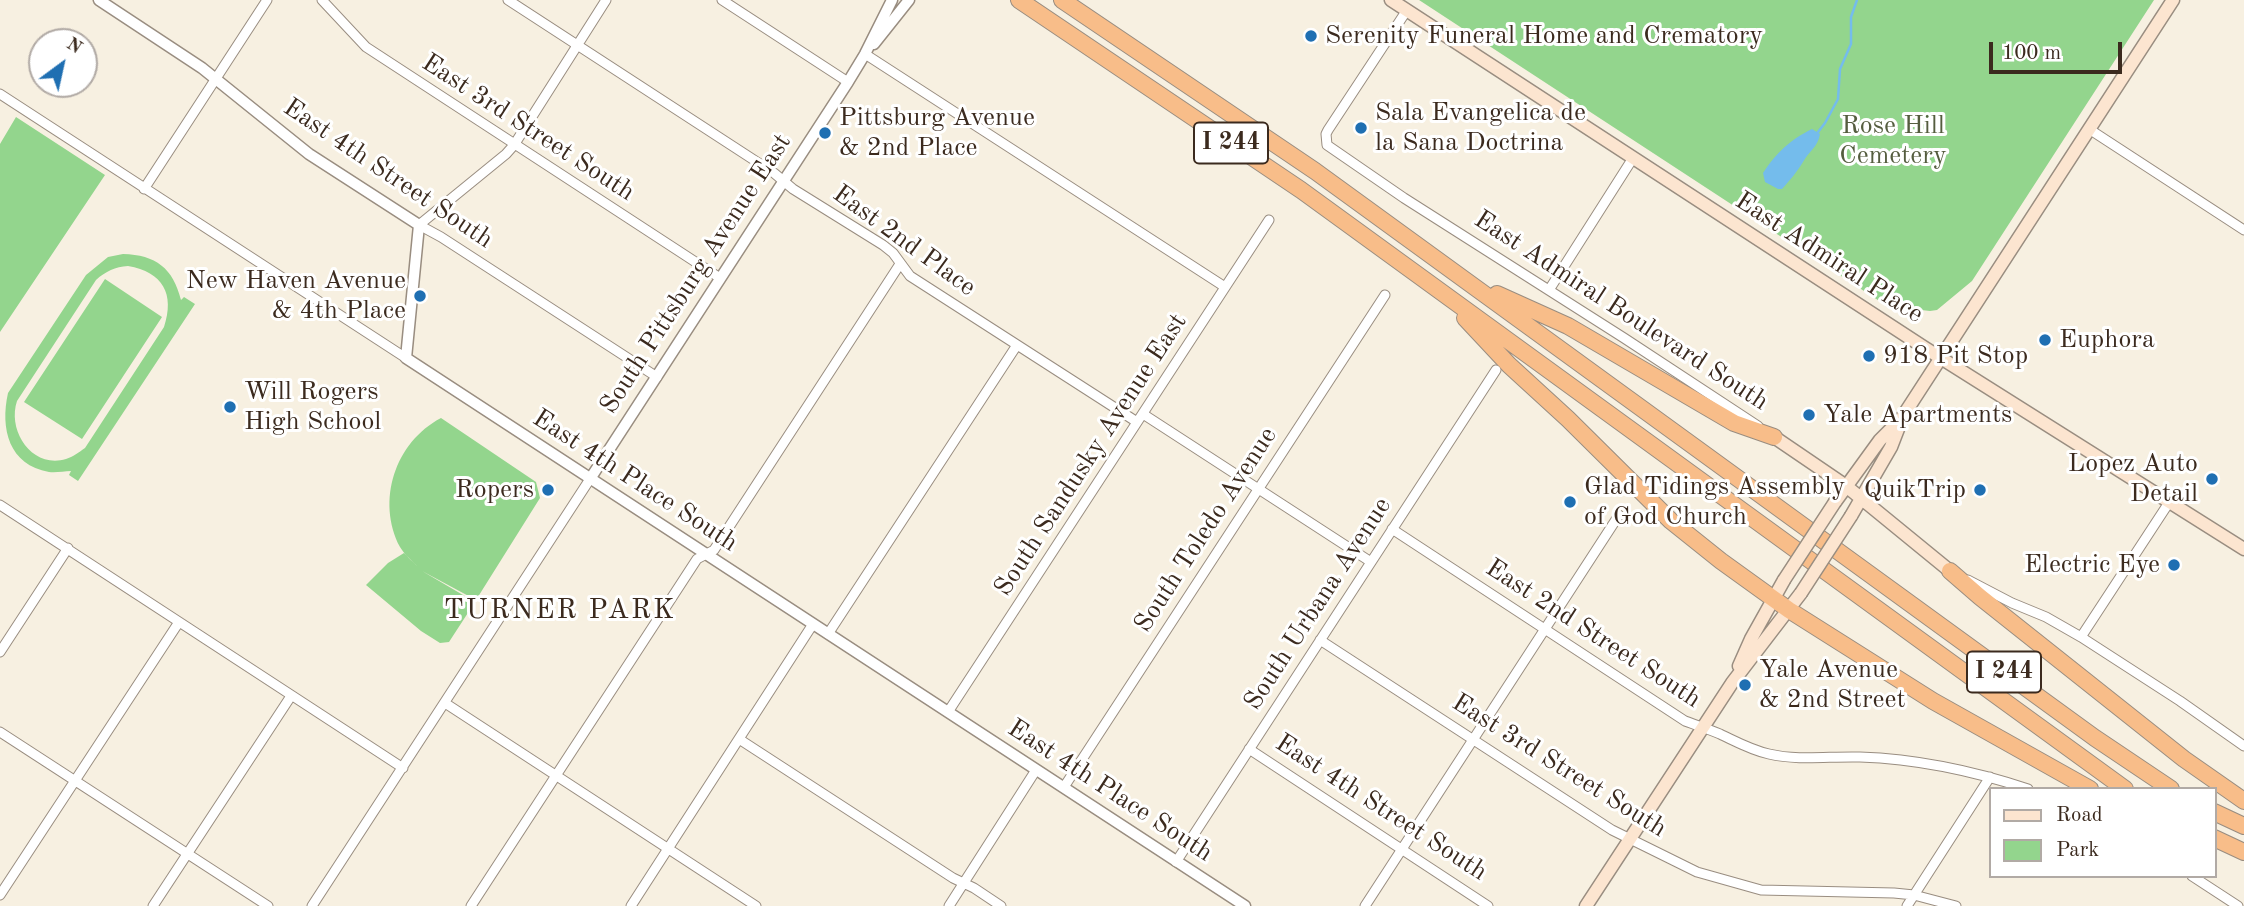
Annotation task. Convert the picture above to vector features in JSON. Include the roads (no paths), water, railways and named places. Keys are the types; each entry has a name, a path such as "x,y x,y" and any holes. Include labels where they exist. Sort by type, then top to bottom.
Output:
{"highway":[{"name":"I 244","path":"1019,0 1301,190 2122,787"},
{"name":"I 244","path":"1062,0 1315,171 2073,722 2168,787"},
{"path":"1468,281 1568,326 1734,423 1774,437"},
{"path":"1440,291 1509,365 1671,521 1789,610 1933,701 2086,787"},
{"path":"1950,571 2184,759 2244,801"},
{"path":"2216,813 2244,826"},
{"path":"2216,840 2239,850"}],"main road":[{"name":"East Admiral Place","path":"1391,0 1941,357 2244,549"},
{"path":"1731,683 1751,639 1784,580 1846,486 1880,440 1903,416 2173,0"},
{"path":"1586,906 1731,683 1789,610 1851,516 1891,447 1903,416"},
{"name":"East Admiral Boulevard South","path":"1774,437 1846,486 1950,571"}],"street":[{"name":"East 4th Street South","path":"99,0 216,79 291,141 657,377"},
{"path":"144,188 267,0"},
{"name":"East 3rd Street South","path":"322,0 366,47 720,278"},
{"name":"East 2nd Place","path":"508,0 883,245 893,253 910,276 1017,345 1258,488 1371,562"},
{"path":"406,358 419,225 514,145 606,0"},
{"path":"722,0 848,82"},
{"name":"South Pittsburg Avenue East","path":"312,906 848,82 892,0"},
{"name":"South Pittsburg Avenue East","path":"865,54 909,0"},
{"name":"East Admiral Boulevard South","path":"1407,10 1328,130 1327,145 1774,437"},
{"path":"865,54 1225,287"},
{"name":"East 4th Place South","path":"0,94 1244,906"},
{"path":"2089,128 2244,230"},
{"path":"1549,290 1633,158"},
{"name":"South Sandusky Avenue East","path":"948,712 1269,220"},
{"path":"471,906 697,559 714,550 900,264"},
{"name":"South Toledo Avenue","path":"1063,788 1385,295"},
{"path":"828,634 1017,345"},
{"name":"South Urbana Avenue","path":"1176,862 1496,370"},
{"path":"2081,637 2170,501"},
{"path":"0,505 403,768"},
{"path":"1364,906 1619,515"},
{"name":"East 2nd Street South","path":"1392,529 1685,721 1748,748 1771,755 1793,757 1860,757 1915,761 1990,777 2022,787"},
{"path":"0,652 68,548"},
{"name":"East Admiral Boulevard South","path":"1950,571 2046,617 2081,637 2244,746"},
{"path":"0,895 179,622"},
{"path":"631,906 813,624"},
{"name":"East 3rd Street South","path":"1320,640 1612,830 1697,872 1761,890 1873,891 1914,895 1956,906"},
{"path":"153,906 291,695"},
{"path":"445,703 756,906"},
{"path":"0,732 268,906"},
{"path":"740,739 1001,906"},
{"name":"East 4th Street South","path":"1249,749 1488,906"},
{"path":"949,906 1037,770"},
{"path":"1907,906 1990,777"},
{"path":"2194,878 2225,903 2238,906"}],"water":[{"path":"1812,129 1820,134 1817,142 1782,189 1765,182 1763,173 1773,159 1784,147"}],"waterway":[{"path":"1818,132 1838,99 1840,69 1851,44 1851,17 1857,0"}],"place":[{"name":"Serenity Funeral Home and Crematory","path":"1311,36"},
{"name":"Sala Evangelica de la Sana Doctrina","path":"1361,128"},
{"name":"Pittsburg Avenue & 2nd Place","path":"825,133"},
{"name":"New Haven Avenue & 4th Place","path":"420,296"},
{"name":"Euphora","path":"2045,340"},
{"name":"918 Pit Stop","path":"1869,356"},
{"name":"Will Rogers High School","path":"230,407"},
{"name":"Yale Apartments","path":"1809,415"},
{"name":"Lopez Auto Detail","path":"2212,479"},
{"name":"Ropers","path":"548,490"},
{"name":"QuikTrip","path":"1980,490"},
{"name":"Glad Tidings Assembly of God Church","path":"1570,502"},
{"name":"Electric Eye","path":"2174,565"},
{"name":"Yale Avenue & 2nd Street","path":"1745,685"}],"district":[{"name":"TURNER PARK","path":"560,611"}],"park label":[{"name":"Rose Hill Cemetery","path":"1893,141"}]}
